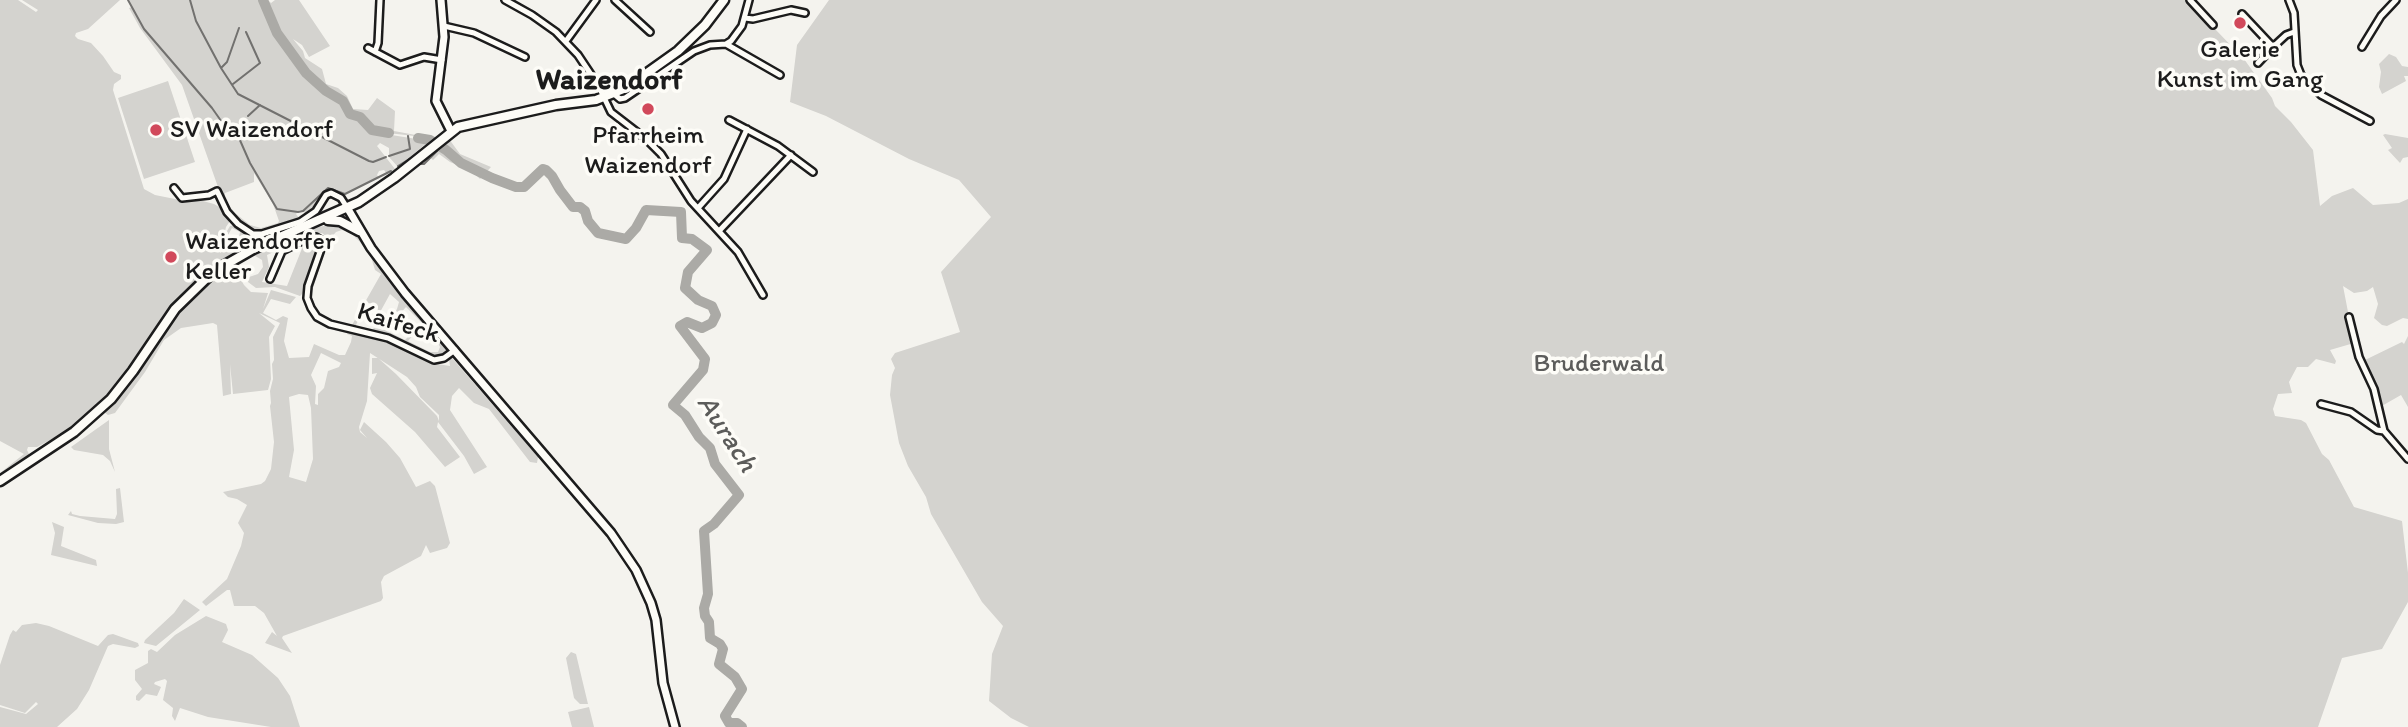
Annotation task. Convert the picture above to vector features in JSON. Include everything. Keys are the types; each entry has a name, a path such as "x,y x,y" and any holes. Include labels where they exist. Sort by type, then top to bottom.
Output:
{"main road":[{"path":"0,481 74,432 111,399 175,309 205,278 253,248 348,209 406,168 451,131 469,123 614,94 678,51 705,25 724,0"},
{"path":"322,220 340,221 359,231"}],"street":[{"path":"375,52 378,43 380,0"},
{"path":"441,0 444,26 436,101 451,131"},
{"path":"566,41 596,0"},
{"path":"615,0 650,32"},
{"path":"726,44 739,32 748,0"},
{"path":"2190,0 2214,25"},
{"path":"2289,0 2294,13 2297,65 2304,79 2321,95 2370,121"},
{"path":"2362,47 2381,16 2396,0"},
{"path":"509,1 566,41 592,75 615,116 654,146 669,163 698,208 738,252 763,295"},
{"path":"745,18 753,19 791,10 804,13"},
{"path":"2242,15 2273,47"},
{"path":"444,26 474,33 525,57"},
{"path":"2258,63 2286,35 2294,32"},
{"path":"614,94 620,99 625,98 694,51 709,45 726,44 780,75"},
{"path":"368,48 400,65 424,57 442,60"},
{"path":"729,120 791,155 813,172"},
{"path":"698,208 724,178 747,129"},
{"path":"720,230 791,155"},
{"path":"174,188 182,198 209,195 217,191 227,212 253,234 262,234 300,222 316,211 326,195 331,193 341,198 359,231 399,285 611,533 636,570 656,620 663,683 675,727"},
{"name":"Kaifeck","path":"270,279 282,251 308,238 316,237 321,240 321,249 308,286 307,298 317,317 330,324 387,338 434,360 444,358 455,350"},
{"path":"2349,317 2359,357 2374,390 2384,431 2408,459"},
{"path":"2321,404 2351,412 2384,431"}],"green space":[{"path":"0,0 18,0 36,12 38,10 22,0 120,0 88,29 76,33 75,36 91,43 114,72 121,75 113,90 144,189 155,195 180,200 199,200 221,208 230,221 223,240 209,245 218,244 220,253 238,243 240,232 232,228 228,235 230,226 235,225 245,231 242,249 223,262 229,278 236,271 251,292 268,293 263,309 271,290 296,297 290,304 271,299 263,313 276,320 283,316 288,318 284,341 289,358 309,357 314,344 345,355 352,336 347,334 348,331 389,340 431,363 450,366 449,359 452,358 538,457 537,463 530,462 489,409 474,403 459,388 452,396 450,410 487,467 474,474 438,422 437,427 460,457 445,467 415,432 372,394 370,388 377,373 372,374 372,358 378,358 370,353 367,401 359,427 360,432 367,438 360,430 364,422 386,442 400,458 416,487 430,481 435,486 450,543 447,548 430,553 426,545 421,556 384,576 381,582 381,601 283,636 292,653 265,643 272,632 277,636 264,613 255,606 234,606 230,590 206,606 202,602 227,579 244,533 238,523 247,505 223,492 261,484 271,469 274,442 270,406 273,337 280,323 259,313 275,326 269,337 271,379 268,390 233,394 230,364 231,394 223,396 217,325 213,323 181,328 164,340 115,413 108,415 96,406 65,432 37,447 28,447 30,456 0,478 0,473 24,454 0,441","holes":["321,353 341,363 339,367 328,371 324,388 318,394 318,405 315,404 316,386 311,375","379,359 407,377 420,397 439,415 439,421","308,395 311,408 313,459 306,482 289,477 294,450 289,397"]},
{"path":"129,0 268,0 271,3 275,0 299,0 330,46 309,57 302,45 293,39 305,58 322,69 326,84 338,88 347,96 353,109 368,110 377,98 395,111 394,131 432,138 379,132 429,141 398,167 389,157 389,148 380,143 377,146 394,170 387,174 384,170 379,171 379,178 346,193 327,192 307,214 300,210 296,214 299,218 295,221 262,231 249,229 224,204 182,85 140,28 129,8 132,7","holes":["254,173 273,204 279,221 261,228 250,225 235,213 225,200 225,193 254,182"]},
{"name":"Bruderwald","path":"829,0 2187,0 2244,59 2275,106 2313,150 2320,206 2332,196 2353,188 2373,205 2399,203 2408,199 2408,319 2382,325 2374,318 2378,304 2373,287 2354,293 2343,286 2354,343 2330,350 2335,364 2316,359 2308,367 2297,367 2289,382 2292,393 2278,394 2273,409 2275,416 2306,423 2354,507 2402,521 2408,573 2408,602 2382,649 2342,658 2318,727 1029,727 1011,718 989,701 992,654 1003,626 982,602 931,514 926,497 908,466 899,443 890,395 895,368 891,359 895,353 960,332 941,272 991,217 959,180 909,159 826,116 790,102 797,45"},
{"path":"2389,54 2396,57 2402,66 2408,67 2408,76 2404,76 2406,81 2382,94 2379,87 2379,64"},
{"name":"SV Waizendorf","path":"168,81 195,162 144,179 118,98"},
{"path":"2383,135 2408,138 2408,157 2403,158 2400,163 2388,150 2392,148"},
{"path":"449,139 460,154 491,167 480,179 472,171 439,154 433,160 427,155"},
{"path":"338,223 358,234 448,348 443,356 434,358 422,354 387,334 372,330 385,330 397,309 399,302 390,294 379,314 377,307 367,302 355,327 335,324 318,314 314,307 320,314 352,325 381,274 375,270 371,257 360,242 352,234 342,230 329,240 311,294 312,302 309,289 326,243 326,236 322,233 267,255 269,267 262,282 287,286 305,241 312,241 318,251 305,291 300,296 275,287 256,288 248,282 249,277 258,274 263,267 262,260 252,254 305,230","holes":["406,307 422,323 405,340 389,332 387,328","422,325 440,347 438,352 430,352 408,341"]},
{"path":"2408,336 2408,407 2401,395 2380,407 2365,360 2402,342 2404,344"},
{"path":"109,420 109,449 115,472 110,461 103,455 74,450 71,447"},
{"path":"120,488 124,522 98,523 68,515 71,511 72,514 80,516 115,519 116,489"},
{"path":"52,522 64,527 61,546 96,560 97,566 51,555 55,533"},
{"path":"184,599 200,610 156,646 144,643 174,613"},
{"path":"206,616 226,624 228,630 222,642 252,655 278,678 290,696 300,727 271,727 208,717 180,708 175,721 172,716 173,708 163,700 167,681 165,679 154,684 161,687 157,696 146,694 139,701 136,700 142,689 135,680 135,670 148,663 148,651 151,649 157,652 175,635"},
{"path":"36,623 98,646 108,635 113,634 138,643 139,646 108,646 89,690 77,709 57,727 0,727 0,707 26,714 38,704 36,702 25,713 0,705 0,665 10,635 22,625"},
{"path":"571,652 576,654 588,704 580,704 574,698 566,658"},
{"path":"589,707 594,727 572,727 568,712"}],"waterway":[{"path":"128,0 144,29 212,108 231,135 239,138 277,209 303,211 328,188 345,194 391,171"},
{"path":"190,0 196,21 238,94 369,161 386,157"},
{"name":"Aurach","path":"263,0 277,33 306,73 326,91 343,101 350,114 360,117 372,130 389,133"},
{"path":"221,68 227,62 239,28"},
{"path":"233,84 260,63 246,32"},
{"path":"248,116 260,105"},
{"path":"389,156 410,149 408,136"},
{"name":"Aurach","path":"418,138 430,140 461,163 516,187 524,187 543,169 546,170 573,207 580,207 585,211 588,221 598,233 626,239 646,210 681,212 682,238 692,239 707,250 688,272 685,288 698,300 712,306 716,315 712,323 702,328 687,322 680,326 705,359 703,370 673,405 685,415 699,437 710,448 715,464 739,495 714,524 704,531 708,594 704,608 709,622 710,638 723,649 719,664 735,677 742,689 725,716 729,723 737,723 742,727"},
{"path":"418,164 424,164 441,147"},
{"path":"398,166 411,158"}],"place":[{"name":"Galerie Kunst im Gang","path":"2240,23"},
{"name":"Pfarrheim Waizendorf","path":"648,109"},
{"name":"SV Waizendorf","path":"156,130"},
{"name":"Waizendorfer Keller","path":"171,257"}],"district":[{"name":"Waizendorf","path":"609,81"}]}
